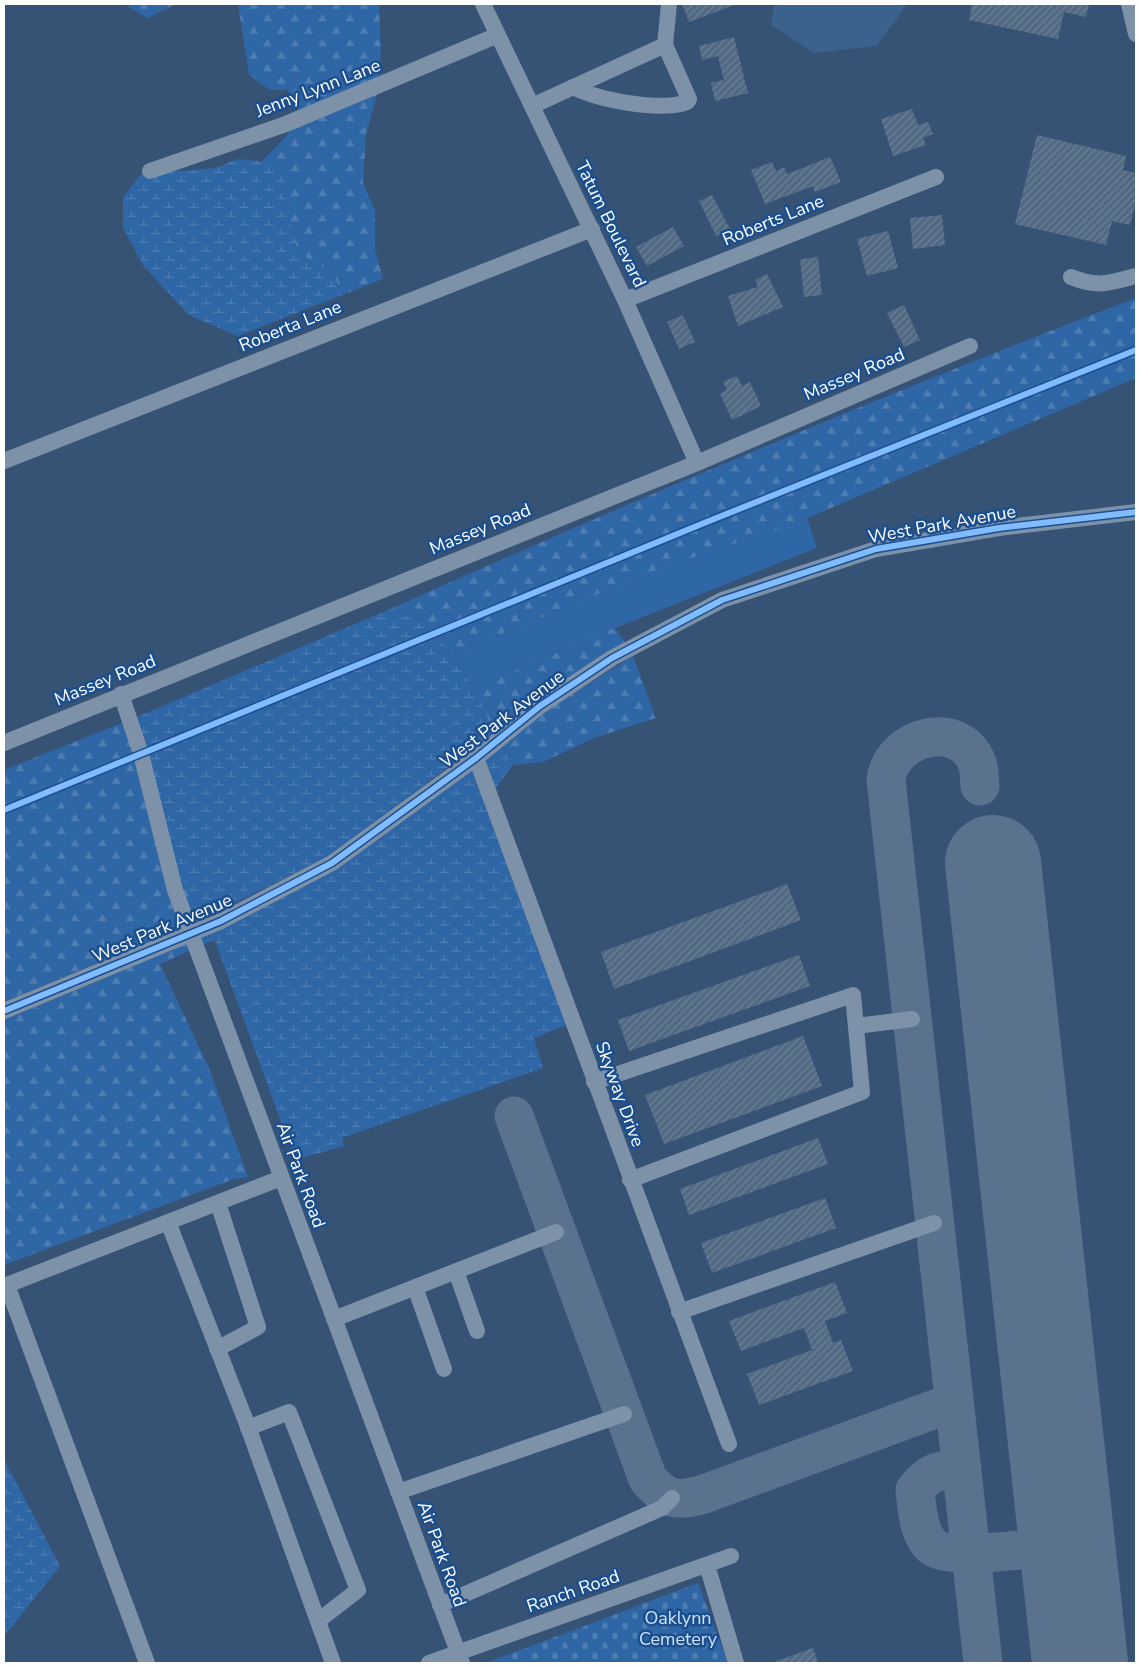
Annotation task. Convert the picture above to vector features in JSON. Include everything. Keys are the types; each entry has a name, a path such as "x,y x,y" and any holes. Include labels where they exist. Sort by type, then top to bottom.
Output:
{"street":[{"name":"Tatum Boulevard","path":"483,4 592,229 697,463"},
{"path":"573,87 583,93 622,103 652,105 687,102 689,99 665,44 669,4"},
{"path":"1129,4 1136,34"},
{"name":"Jenny Lynn Lane","path":"150,171 286,124 498,35"},
{"path":"532,106 665,44"},
{"name":"Roberts Lane","path":"625,300 936,177"},
{"name":"Roberta Lane","path":"4,461 592,229"},
{"path":"1071,277 1091,284 1105,284 1136,276"},
{"name":"Massey Road","path":"4,743 121,694 697,463 970,346"},
{"name":"West Park Avenue","path":"4,1011 222,921 332,863 476,758 540,706 612,658 722,600 876,549 999,528 1136,512"},
{"name":"Air Park Road","path":"121,694 142,754 175,890 190,934 460,1658"},
{"name":"Skyway Drive","path":"476,758 728,1444"},
{"path":"594,1082 853,995 862,1092 630,1180"},
{"path":"856,1026 912,1019"},
{"path":"146,1663 7,1285 281,1178"},
{"path":"217,1348 258,1327 218,1203"},
{"path":"168,1222 248,1428 333,1663"},
{"path":"679,1312 934,1223"},
{"path":"334,1319 556,1232"},
{"path":"456,1271 477,1331"},
{"path":"415,1287 444,1368"},
{"path":"248,1428 289,1412 358,1590 318,1621"},
{"path":"398,1492 624,1414"},
{"path":"440,1605 662,1508 672,1498"},
{"name":"Ranch Road","path":"429,1663 460,1658 731,1556"},
{"path":"707,1565 736,1663"}],"green space":[{"path":"124,4 176,4 147,18"},
{"path":"238,4 379,4 381,51 378,90 366,135 363,183 375,210 375,249 383,279 342,295 333,273 297,252 291,222 273,162 262,161 285,138 300,114 288,90 270,90 249,75"},
{"path":"237,159 273,162 288,186 291,222 297,252 333,273 342,295 238,336 189,315 144,267 123,228 123,198 141,174 216,168"},
{"path":"1136,298 1136,378 798,522 651,572 452,655 423,621 390,609 761,448"},
{"path":"807,518 817,548 615,628 474,688 452,655 651,572"},
{"path":"390,609 423,621 450,651 477,693 494,733 329,856 203,919 176,869 139,716"},
{"path":"615,628 625,642 494,733 474,688"},
{"path":"633,656 656,718 594,738 543,762 513,765 502,747 544,712"},
{"path":"139,716 176,869 203,919 4,1002 4,770"},
{"path":"502,747 513,765 484,804 569,1024 534,1038 543,1068 342,1138 344,1146 295,1160 212,933 336,870"},
{"path":"212,933 216,939 160,964 209,1068 248,1177 234,1179 4,1265 4,1020"},
{"path":"4,1459 60,1566 7,1633 4,1632"},
{"name":"Oaklynn Cemetery","path":"698,1583 728,1663 486,1663"}],"shaded area":[{"path":"774,4 907,4 877,46 814,53 771,25"}],"building":[{"path":"682,4 734,4 734,5 689,22"},
{"path":"972,4 1089,4 1086,17 1064,12 1058,39 969,20"},
{"path":"734,37 748,93 715,101 711,83 724,80 718,56 702,60 699,46"},
{"path":"912,109 918,125 928,122 933,134 923,138 926,145 893,156 881,119"},
{"path":"1037,135 1126,156 1123,170 1136,173 1136,200 1130,225 1112,221 1106,245 1015,224"},
{"path":"830,157 841,182 815,192 813,186 765,204 751,170 772,162 776,171 784,167 787,174"},
{"path":"712,195 730,229 716,236 699,201"},
{"path":"942,215 945,245 913,249 910,218"},
{"path":"673,227 684,246 647,266 636,247"},
{"path":"888,231 898,268 867,276 857,239"},
{"path":"818,257 822,295 804,297 800,259"},
{"path":"767,274 783,307 738,326 728,296 758,287 755,280"},
{"path":"904,305 920,340 904,347 887,313"},
{"path":"683,315 695,342 679,349 667,322"},
{"path":"737,376 742,386 750,382 761,406 732,420 720,394 727,390 723,382"},
{"path":"787,884 801,920 614,989 601,952"},
{"path":"799,955 810,986 629,1051 618,1020"},
{"path":"803,1036 822,1086 664,1144 645,1095"},
{"path":"818,1138 828,1164 689,1215 680,1189"},
{"path":"825,1198 836,1228 712,1273 701,1243"},
{"path":"835,1282 847,1313 825,1321 833,1343 841,1340 853,1371 759,1405 747,1374 812,1350 804,1328 741,1351 729,1321"},
{"path":"813,1648 818,1663 774,1662"}],"taxiway":[{"path":"980,786 978,766 968,749 956,740 942,737 927,738 913,743 900,752 891,765 886,780 983,1663"},
{"path":"514,1116 648,1479 666,1495 679,1498 695,1497 954,1402"},
{"path":"962,1468 930,1475 915,1490 921,1528 924,1536 933,1547 943,1551 977,1553 1067,1545"}],"runway":[{"path":"993,863 1080,1663"}],"cycle path":[{"path":"4,810 709,521 1136,350"},
{"path":"4,1011 221,921 332,863 476,758 540,706 612,658 722,600 876,549 999,528 1136,512"}]}
